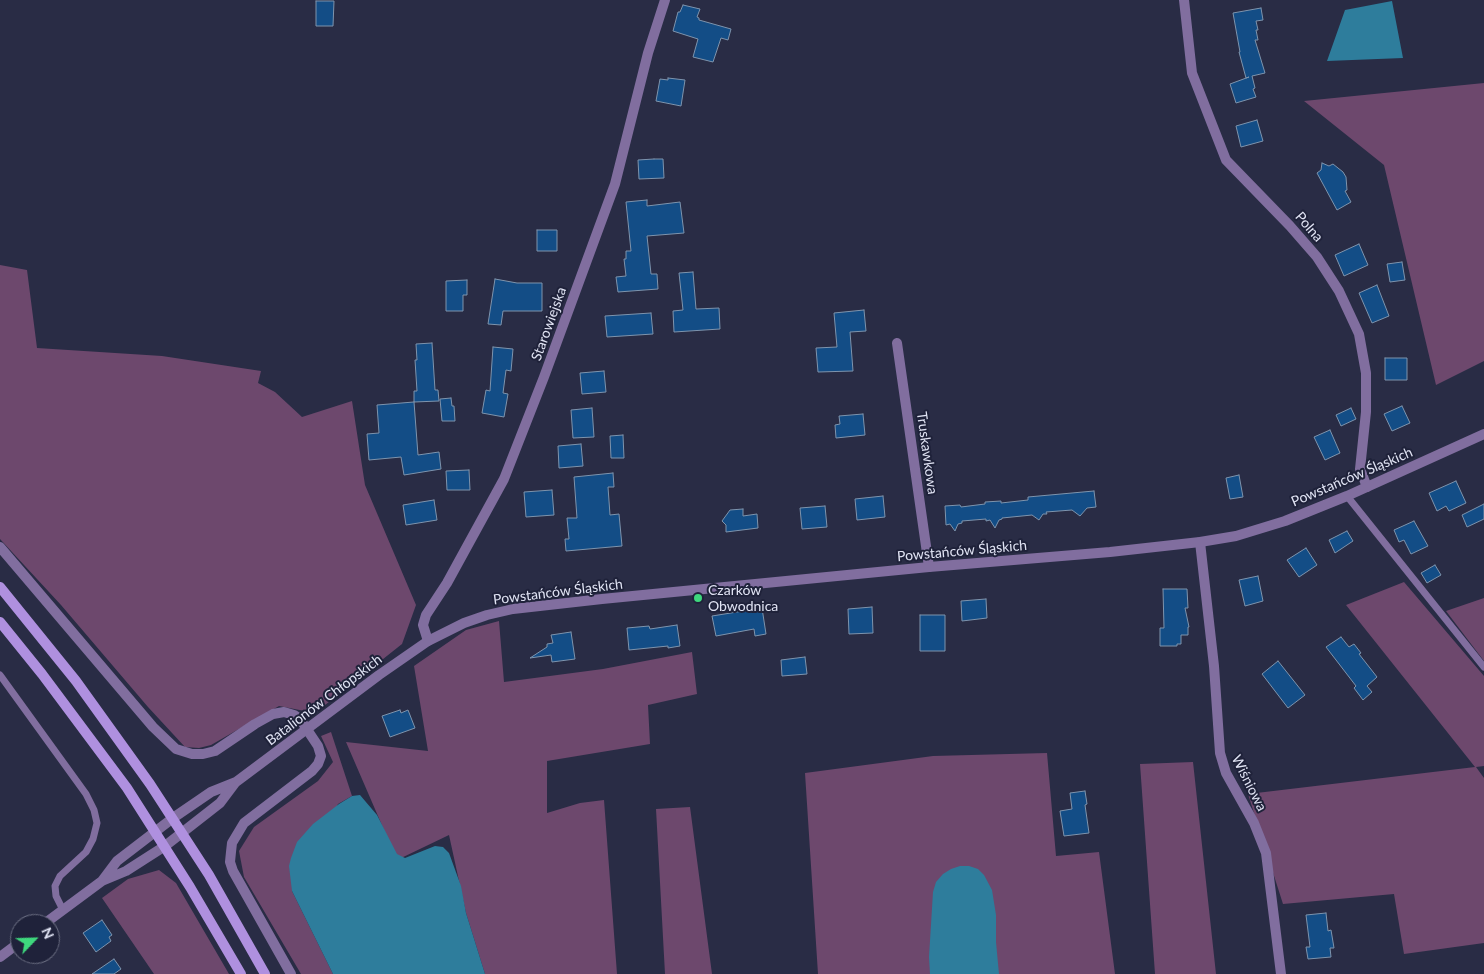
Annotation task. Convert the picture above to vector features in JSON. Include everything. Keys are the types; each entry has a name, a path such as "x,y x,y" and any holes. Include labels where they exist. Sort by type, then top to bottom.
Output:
{"main road":[{"path":"0,587 76,680 131,756 183,833 230,910 265,974"},
{"path":"0,622 102,753 165,846 241,974"}],"street":[{"name":"Starowiejska","path":"428,641 423,626 426,615 504,479 551,359 615,184 648,53 665,0"},
{"name":"Polna","path":"1184,0 1192,73 1226,160 1290,226 1317,257 1339,291 1359,334 1366,373 1366,412 1360,469 1368,487"},
{"name":"Truskawkowa","path":"897,343 929,567"},
{"name":"Powstańców Śląskich","path":"428,641 464,623 513,609 724,586 1110,552 1236,536 1284,521 1347,496 1484,434"},
{"name":"Wiśniowa","path":"1200,542 1214,666 1220,753 1226,773 1254,824 1266,853 1281,974"},
{"path":"0,547 147,719 176,749 192,754 203,754 215,751 273,714 284,712 300,719 318,746 321,756 318,764 312,771 244,823 232,843 230,862 248,899 291,974"},
{"name":"Batalionów Chłopskich","path":"102,881 117,861 155,831 211,792 236,782 379,675 428,641"},
{"name":"Batalionów Chłopskich","path":"58,914 102,881 126,872 183,833 220,803 236,782"}],"lane":[{"path":"1347,496 1484,667"},
{"path":"0,675 86,794 94,810 97,823 93,839 86,852 60,876 55,886 56,896 63,910"}],"shaded area":[{"path":"1484,83 1484,361 1436,385 1384,165 1304,101"},
{"path":"0,265 27,270 37,348 162,356 261,371 258,383 275,392 302,417 352,401 365,485 416,605 402,644 315,713 279,706 211,745 199,748 185,747 148,707 61,605 0,539"},
{"path":"1404,582 1484,676 1484,766 1476,767 1484,778 1484,943 1404,954 1394,894 1283,904 1248,794 1475,767 1346,605"},
{"path":"1484,598 1484,661 1446,611"},
{"path":"499,621 504,682 603,669 692,652 697,694 648,705 650,744 547,761 547,813 580,803 604,800 617,974 485,974 466,913 449,835 397,860 346,742 428,751 414,666 466,630"},
{"path":"331,732 352,796 338,804 292,891 333,974 301,974 244,877 239,851 254,827 318,781 333,762 321,736"},
{"path":"1047,753 1056,856 1099,852 1115,974 818,974 805,773 933,756"},
{"path":"1193,762 1216,974 1155,974 1140,764"},
{"path":"690,807 712,974 665,974 656,809"},
{"path":"159,870 176,883 229,974 154,974 102,898 128,879"}],"water":[{"path":"1392,1 1403,58 1327,61 1345,10"},
{"path":"360,795 377,815 397,854 405,858 435,846 443,847 449,853 461,886 466,913 485,974 333,974 292,891 289,866 297,842 313,824 339,804 352,796"},
{"path":"960,866 978,869 984,875 992,890 996,915 999,974 930,974 929,957 933,892 936,882 943,874"}],"building":[{"path":"316,1 334,1 333,26 316,26"},
{"path":"683,5 700,9 697,17 699,20 731,29 728,40 721,38 713,62 693,57 698,39 673,31 678,12 680,12"},
{"path":"1261,8 1263,20 1256,21 1258,40 1255,40 1265,73 1252,76 1256,97 1236,103 1230,84 1249,77 1246,78 1239,52 1233,13"},
{"path":"668,78 685,80 681,106 656,101 660,79 668,80"},
{"path":"1257,120 1263,141 1241,147 1236,126"},
{"path":"663,159 664,178 639,179 638,160"},
{"path":"1322,163 1329,166 1333,164 1346,177 1347,190 1345,191 1351,202 1337,210 1317,173 1321,170"},
{"path":"647,200 647,206 680,202 684,233 647,236 651,274 657,274 658,289 618,292 616,277 626,276 624,259 626,259 626,251 631,251 626,202"},
{"path":"537,230 557,230 557,251 537,251"},
{"path":"1359,244 1368,265 1344,276 1335,255"},
{"path":"1402,262 1405,280 1390,282 1387,264"},
{"path":"693,272 696,309 719,308 720,329 674,332 673,311 683,310 679,273"},
{"path":"495,279 517,283 542,283 542,311 503,311 501,325 488,324"},
{"path":"467,280 467,295 463,295 463,311 446,311 446,281"},
{"path":"1377,285 1389,316 1372,323 1359,293"},
{"path":"864,310 866,331 850,332 853,371 818,372 816,348 837,347 834,313"},
{"path":"651,313 653,334 607,337 605,316"},
{"path":"432,343 435,390 438,390 439,401 414,402 414,391 417,391 416,344"},
{"path":"493,347 513,349 511,371 506,370 503,393 508,394 504,417 482,413 486,390 490,391"},
{"path":"1385,358 1407,358 1407,380 1385,380"},
{"path":"604,371 606,392 582,394 580,373"},
{"path":"451,398 452,406 454,406 455,421 442,421 440,399"},
{"path":"414,402 418,455 439,452 441,469 404,475 401,457 369,460 367,434 379,433 377,405"},
{"path":"1402,406 1410,423 1392,431 1384,414"},
{"path":"592,408 594,437 573,438 571,410"},
{"path":"1351,408 1356,419 1341,426 1336,415"},
{"path":"863,414 865,435 836,438 835,425 840,424 839,416"},
{"path":"1330,430 1340,453 1325,460 1314,437"},
{"path":"623,435 624,458 611,458 610,436"},
{"path":"581,444 583,466 559,468 558,446"},
{"path":"469,470 470,490 447,490 446,471"},
{"path":"613,473 614,487 608,487 610,515 619,514 622,546 566,551 565,539 569,539 567,518 577,518 574,477"},
{"path":"1239,475 1243,497 1230,499 1226,478"},
{"path":"1456,481 1466,503 1449,511 1446,506 1437,511 1429,493"},
{"path":"552,490 554,515 526,517 524,492"},
{"path":"1094,491 1096,507 1087,508 1080,516 1072,510 1046,512 1047,514 1043,514 1039,520 1032,515 1002,518 995,528 990,520 986,521 986,519 962,521 962,523 958,524 955,531 950,524 946,525 945,506 960,505 961,507 1001,501 1001,503 1028,500 1028,497"},
{"path":"883,496 885,517 857,520 855,499"},
{"path":"434,500 437,520 406,525 403,505"},
{"path":"1484,504 1484,519 1467,527 1462,515"},
{"path":"825,506 827,527 802,529 800,508"},
{"path":"743,509 743,516 757,514 758,528 726,532 726,525 722,521 730,510"},
{"path":"1414,521 1428,546 1411,554 1404,540 1399,542 1394,530"},
{"path":"1347,531 1353,541 1335,553 1329,540"},
{"path":"1306,548 1317,565 1299,577 1287,560"},
{"path":"1435,565 1441,575 1427,583 1421,573"},
{"path":"1258,576 1263,601 1245,606 1239,580"},
{"path":"1163,589 1187,589 1188,608 1185,608 1189,627 1188,635 1181,635 1181,644 1177,644 1177,646 1160,646 1160,628 1164,628"},
{"path":"986,599 987,618 962,621 961,601"},
{"path":"872,607 873,633 849,634 848,609"},
{"path":"762,608 766,634 755,636 754,629 716,636 712,616"},
{"path":"920,615 945,615 945,651 920,651"},
{"path":"677,625 680,646 629,650 627,628 649,626 650,629"},
{"path":"571,632 575,659 552,662 551,655 530,658 547,647 547,644 553,643 551,635"},
{"path":"1341,637 1349,647 1354,644 1361,653 1359,654 1377,677 1367,686 1372,692 1363,700 1354,688 1356,686 1326,647"},
{"path":"805,657 807,674 782,676 781,660"},
{"path":"1278,661 1305,695 1288,708 1262,674"},
{"path":"400,710 401,713 408,710 415,728 390,737 382,716"},
{"path":"1085,791 1089,833 1064,836 1060,811 1072,809 1070,793"},
{"path":"1326,913 1328,931 1331,930 1334,948 1330,948 1331,957 1308,959 1306,947 1310,947 1306,915"},
{"path":"102,920 112,935 109,937 111,941 96,952 83,933"},
{"path":"114,959 121,969 114,974 92,974"}],"place":[{"name":"Czarków Obwodnica","path":"698,598"}]}
